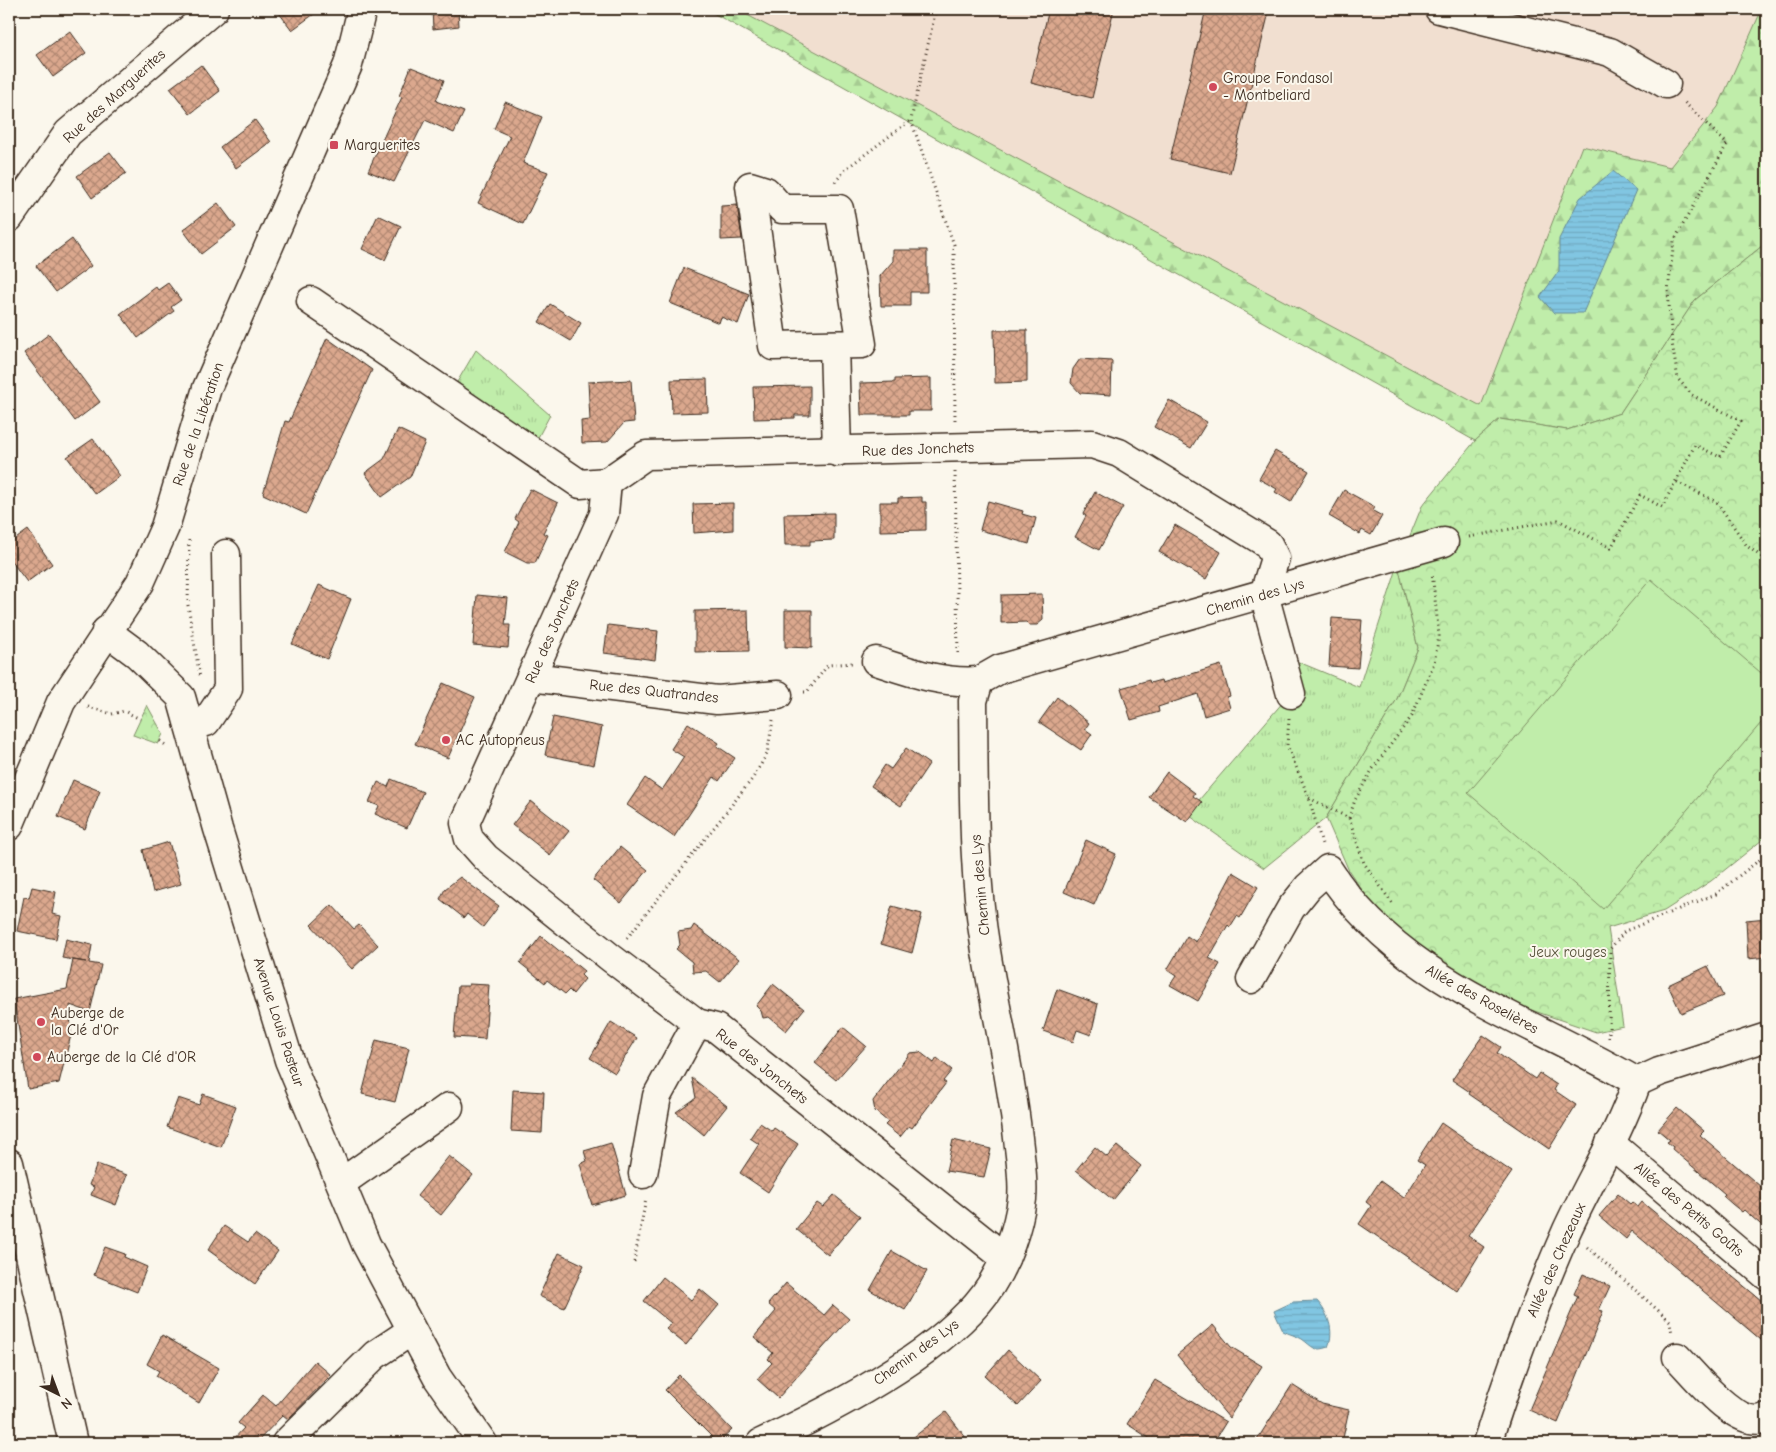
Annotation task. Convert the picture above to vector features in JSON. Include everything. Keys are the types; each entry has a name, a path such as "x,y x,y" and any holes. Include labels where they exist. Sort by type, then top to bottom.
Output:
{"street":[{"name":"Rue des Marguerites","path":"9,218 68,133 214,9"},
{"name":"Rue de la Libération","path":"9,826 61,702 106,631 140,583 166,527 208,388 348,65 362,9"},
{"path":"1439,9 1610,52 1666,84"},
{"path":"750,186 766,191 782,210 839,209 862,344 834,345 773,346 750,186"},
{"path":"312,301 580,484 607,482"},
{"path":"834,345 837,452"},
{"name":"Rue des Jonchets","path":"1005,1258 716,1028 697,1023 611,958 486,858 470,838 465,823 604,514 607,482 646,455 837,452 1092,444 1119,453 1268,544 1275,558 1264,594"},
{"name":"Chemin des Lys","path":"761,1443 816,1416 883,1377 957,1325 990,1286 1005,1258 1022,1199 1022,1174 1015,1110 986,951 976,880 973,701 969,682 1000,669 1444,542"},
{"path":"206,722 228,689 226,554"},
{"path":"1264,594 1291,694"},
{"name":"Avenue Louis Pasteur","path":"106,631 137,654 181,697 218,829 289,1060 366,1244 437,1377 483,1443"},
{"path":"876,662 921,676 969,682"},
{"name":"Rue des Quatrandes","path":"531,677 717,700 778,695"},
{"path":"1251,979 1291,908 1328,869"},
{"name":"Allée des Roselières","path":"1328,869 1343,892 1356,906 1413,959 1449,984 1505,1015 1606,1064 1637,1082"},
{"path":"643,1174 657,1096 697,1023"},
{"path":"1637,1082 1658,1072 1767,1037"},
{"name":"Allée des Chezeaux","path":"1487,1443 1512,1363 1568,1230 1627,1110 1637,1082"},
{"path":"341,1184 449,1107"},
{"name":"Allée des Petits Goûts","path":"1610,1143 1767,1276"},
{"path":"9,1163 73,1443"},
{"path":"286,1443 375,1355 411,1331"},
{"path":"1677,1357 1732,1413 1748,1419 1767,1417"}],"path":[{"path":"936,9 911,120 954,245 955,448 969,682"},
{"path":"1398,911 1364,864 1349,818 1355,800 1372,770 1412,716 1434,663 1439,636 1431,564 1444,542 1558,520 1611,548 1640,496 1662,507 1695,445 1720,457 1741,421 1692,395 1678,378 1672,343 1668,291 1674,241 1727,144 1666,84"},
{"path":"830,188 847,168 911,120"},
{"path":"1676,482 1716,502 1747,546 1767,561"},
{"path":"189,537 188,606 206,722"},
{"path":"611,958 753,778 767,754 778,695 808,692 828,666 876,662"},
{"path":"1291,694 1287,745 1309,798 1328,869"},
{"path":"83,705 112,714 124,711 140,719"},
{"path":"1309,798 1349,818"},
{"path":"1606,1064 1609,1035 1610,948 1625,931 1716,894 1767,854"},
{"path":"1600,1031 1609,1035"},
{"path":"634,1262 647,1196 647,1184 643,1174"},
{"path":"1568,1230 1670,1321 1677,1357"}],"shaded area":[{"path":"736,9 1762,9 1718,107 1670,168 1582,146 1481,406"}],"green space":[{"path":"706,9 736,9 1481,406 1582,146 1670,167 1718,107 1762,9 1767,9 1767,242 1695,300 1620,413 1567,430 1500,419 1475,441"},
{"name":"Jeux rouges","path":"1767,242 1767,836 1711,881 1664,911 1608,928 1623,1026 1596,1032 1493,997 1431,958 1374,908 1349,871 1326,818 1397,699 1418,648 1398,565 1422,506 1475,441 1500,419 1567,430 1620,413 1695,300"},
{"path":"476,350 550,415 535,443 453,389"},
{"path":"1398,565 1418,648 1397,699 1326,818 1264,868 1187,814 1290,694 1284,656 1359,687"},
{"path":"1651,579 1767,678 1767,716 1603,909 1468,793"},
{"path":"147,705 163,734 158,744 133,735"}],"water":[{"path":"1613,171 1636,190 1583,313 1554,313 1540,297 1559,271 1559,239 1580,198"},
{"path":"1317,1301 1327,1317 1331,1335 1328,1347 1320,1349 1314,1348 1302,1339 1283,1331 1274,1311 1293,1302"}],"building":[{"path":"276,9 321,9 292,30"},
{"path":"432,9 458,9 459,26 433,29"},
{"path":"1049,9 1114,9 1092,98 1031,83"},
{"path":"1206,9 1236,9 1268,16 1230,173 1170,159"},
{"path":"70,31 86,53 53,77 37,55"},
{"path":"201,65 220,91 190,114 170,88"},
{"path":"411,67 444,80 436,101 464,112 454,133 425,120 394,182 368,171 402,97 399,96"},
{"path":"505,102 542,117 523,163 548,172 523,224 478,203 510,136 494,129"},
{"path":"255,120 271,142 236,168 220,147"},
{"path":"110,152 126,173 92,198 77,176"},
{"path":"218,203 236,227 201,254 183,230"},
{"path":"737,205 742,239 721,240 721,206"},
{"path":"378,215 401,226 385,260 362,249"},
{"path":"72,239 91,266 56,292 36,266"},
{"path":"893,250 927,250 927,292 910,292 910,306 881,306 880,276 893,261"},
{"path":"684,268 749,294 738,324 721,317 719,323 670,303"},
{"path":"168,283 181,300 171,307 174,311 138,338 120,314 156,287 158,290"},
{"path":"550,304 581,323 571,341 539,322"},
{"path":"994,330 1027,330 1027,382 995,383"},
{"path":"49,334 100,402 75,421 24,353"},
{"path":"327,338 372,370 306,514 263,494 285,421 289,422"},
{"path":"1080,359 1112,361 1111,395 1080,393 1071,383 1073,369"},
{"path":"931,378 931,411 909,411 909,415 861,415 860,383 895,382 895,379"},
{"path":"707,379 708,412 672,413 671,380"},
{"path":"631,380 634,422 624,423 607,442 582,443 581,421 590,420 588,382"},
{"path":"810,386 810,415 795,415 795,418 754,419 753,387"},
{"path":"1169,400 1207,422 1191,448 1154,427"},
{"path":"398,429 425,442 410,477 382,497 365,473 384,459"},
{"path":"93,439 120,476 95,494 67,457"},
{"path":"1275,451 1309,471 1291,502 1275,492 1277,489 1259,479"},
{"path":"530,489 558,503 543,533 548,535 535,563 527,563 505,552 519,522 515,519"},
{"path":"1344,490 1375,507 1373,511 1382,516 1371,535 1362,530 1360,534 1329,516"},
{"path":"1095,492 1123,507 1099,550 1075,537 1086,516 1083,514"},
{"path":"922,497 922,502 926,502 926,530 880,531 880,502 898,502 898,498"},
{"path":"988,501 1023,511 1022,514 1036,518 1029,544 980,530"},
{"path":"733,503 733,530 694,533 693,504"},
{"path":"834,513 834,540 810,541 810,545 785,545 784,514"},
{"path":"1175,525 1221,552 1206,579 1159,552"},
{"path":"28,530 52,564 27,582 9,558 9,544"},
{"path":"319,585 351,599 327,659 292,644"},
{"path":"1042,594 1043,620 1037,625 1029,625 1026,622 1001,623 1001,595"},
{"path":"477,595 508,598 505,625 510,625 508,648 473,645"},
{"path":"748,610 749,651 695,652 695,611"},
{"path":"785,610 812,610 812,648 785,647"},
{"path":"1332,618 1362,620 1358,668 1329,666"},
{"path":"608,625 658,631 655,660 604,653"},
{"path":"1221,665 1230,696 1227,697 1230,708 1204,716 1198,694 1158,707 1159,712 1131,720 1121,688 1149,680 1150,683 1161,680 1162,683"},
{"path":"443,683 475,697 448,758 415,744"},
{"path":"1057,697 1089,723 1085,729 1092,734 1081,750 1039,722"},
{"path":"553,717 602,727 594,765 545,755"},
{"path":"688,723 719,743 717,746 735,758 719,781 714,777 674,837 627,805 645,778 662,790 684,757 671,749"},
{"path":"906,748 929,764 901,806 871,786 885,765 891,769"},
{"path":"1167,772 1195,793 1193,796 1202,802 1187,822 1149,797"},
{"path":"391,779 423,792 407,828 375,814 379,806 369,802 378,782 388,787"},
{"path":"73,780 100,791 85,829 58,817"},
{"path":"531,801 569,831 550,855 512,825"},
{"path":"1086,840 1116,854 1094,905 1064,892"},
{"path":"169,842 181,884 153,892 143,850"},
{"path":"620,847 648,870 621,903 593,880"},
{"path":"1233,872 1258,887 1240,918 1237,916 1230,927 1228,925 1209,958 1220,964 1198,1001 1170,985 1176,976 1167,970 1187,936 1196,942"},
{"path":"460,877 499,906 483,927 467,914 464,918 440,899 445,889"},
{"path":"32,887 56,892 52,914 61,916 56,939 17,931 24,897 29,898"},
{"path":"332,905 354,929 359,925 378,945 352,969 311,925"},
{"path":"892,906 922,914 912,953 881,944"},
{"path":"1767,918 1767,957 1748,959 1746,920"},
{"path":"694,925 739,959 720,982 706,971 693,972 692,962 676,949 680,945 678,932 691,930"},
{"path":"541,936 584,971 581,975 585,979 573,994 569,990 565,994 547,980 545,983 520,963"},
{"path":"66,939 92,945 89,963 101,965 90,1012 70,1005 71,1035 59,1083 28,1089 14,999 67,989 73,960 86,962 62,958"},
{"path":"1708,966 1723,996 1681,1013 1668,985"},
{"path":"469,984 489,985 485,1039 454,1037 458,986 469,986"},
{"path":"773,984 804,1009 786,1031 769,1017 763,1018 761,1011 756,1006"},
{"path":"1057,989 1098,1004 1091,1035 1077,1030 1073,1042 1043,1031"},
{"path":"611,1022 637,1038 615,1073 590,1058"},
{"path":"843,1027 866,1046 836,1080 815,1063"},
{"path":"1483,1035 1501,1047 1497,1053 1535,1079 1539,1073 1557,1085 1554,1090 1576,1105 1549,1149 1469,1094 1470,1092 1452,1080"},
{"path":"376,1040 409,1048 395,1102 362,1094"},
{"path":"920,1052 934,1063 937,1058 952,1070 943,1081 946,1083 912,1128 909,1126 900,1137 885,1125 888,1122 875,1111 873,1101 910,1053"},
{"path":"692,1078 727,1106 704,1135 676,1112 696,1098"},
{"path":"513,1090 544,1092 542,1133 511,1131"},
{"path":"203,1094 236,1106 221,1147 167,1127 178,1098 199,1105"},
{"path":"1677,1108 1704,1131 1700,1135 1767,1192 1767,1230 1744,1210 1742,1212 1732,1204 1723,1196 1725,1194 1672,1149 1673,1147 1667,1142 1670,1140 1658,1130"},
{"path":"760,1123 772,1131 774,1128 798,1144 768,1192 740,1173 759,1144 750,1138"},
{"path":"1441,1123 1512,1172 1468,1236 1484,1247 1457,1291 1359,1224 1371,1206 1366,1202 1380,1181 1404,1198 1425,1165 1417,1160"},
{"path":"953,1140 991,1149 984,1177 946,1171"},
{"path":"611,1143 626,1195 592,1205 580,1164 587,1161 584,1151"},
{"path":"1117,1146 1141,1166 1113,1200 1076,1170 1095,1147 1107,1157"},
{"path":"449,1156 473,1175 441,1215 417,1196"},
{"path":"97,1164 127,1175 116,1205 91,1195 94,1187 89,1185"},
{"path":"1618,1194 1630,1204 1632,1202 1638,1207 1642,1202 1767,1305 1767,1345 1632,1231 1626,1239 1599,1216"},
{"path":"834,1195 860,1216 828,1255 796,1229 817,1203 823,1207"},
{"path":"224,1226 248,1242 255,1234 278,1251 255,1284 208,1250"},
{"path":"105,1247 125,1254 124,1257 147,1267 137,1292 94,1275"},
{"path":"892,1251 927,1271 905,1310 870,1290"},
{"path":"559,1253 584,1265 564,1308 539,1296"},
{"path":"1583,1274 1610,1286 1599,1310 1603,1311 1558,1423 1529,1410 1578,1296 1574,1294"},
{"path":"663,1277 691,1300 700,1289 719,1305 686,1345 666,1329 671,1323 644,1301"},
{"path":"786,1283 824,1315 833,1305 849,1319 778,1398 757,1379 772,1363 768,1359 773,1353 754,1337 776,1311 768,1304"},
{"path":"1213,1325 1231,1347 1262,1366 1229,1418 1177,1355"},
{"path":"162,1335 219,1368 199,1403 156,1376 159,1371 147,1364"},
{"path":"1008,1350 1041,1381 1018,1406 985,1376"},
{"path":"315,1361 331,1375 288,1419 283,1415 256,1443 230,1443 244,1428 238,1423 263,1395 276,1406"},
{"path":"679,1375 732,1430 718,1443 665,1390"},
{"path":"1155,1380 1226,1422 1213,1443 1157,1443 1127,1424"},
{"path":"1292,1385 1322,1404 1349,1410 1342,1443 1255,1443"},
{"path":"946,1412 970,1443 906,1443"}],"place":[{"name":"Groupe Fondasol - Montbeliard","path":"1213,87"},
{"name":"Marguerites","path":"334,145"},
{"name":"AC Autopneus","path":"446,740"},
{"name":"Auberge de la Clé d'Or","path":"41,1022"},
{"name":"Auberge de la Clé d'OR","path":"37,1057"}]}
